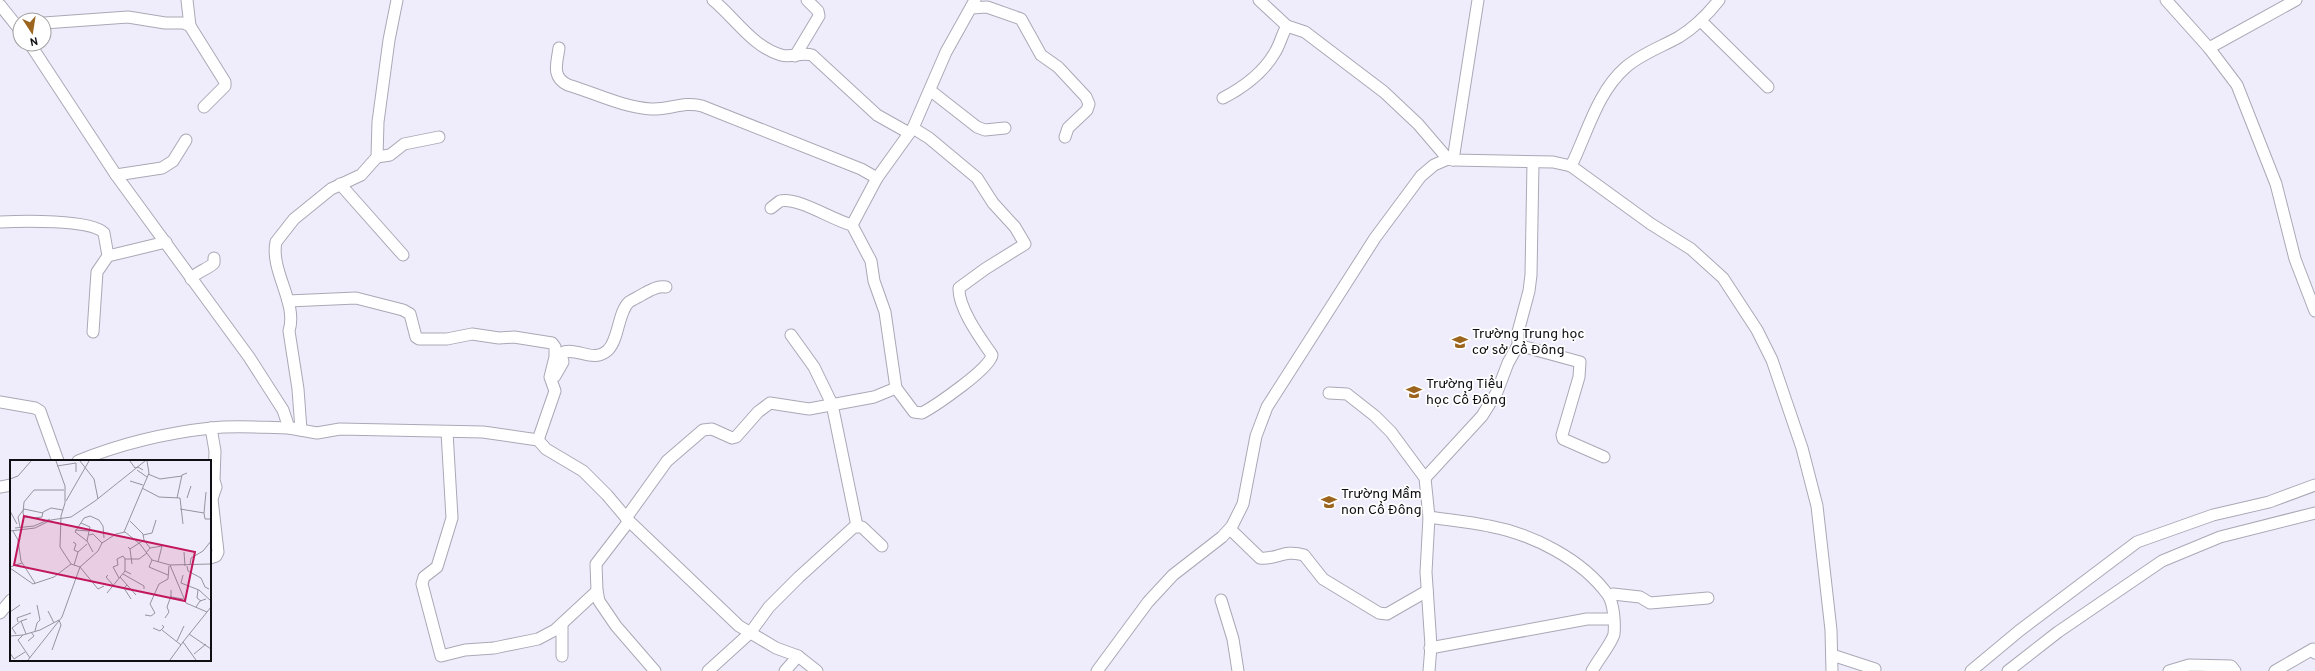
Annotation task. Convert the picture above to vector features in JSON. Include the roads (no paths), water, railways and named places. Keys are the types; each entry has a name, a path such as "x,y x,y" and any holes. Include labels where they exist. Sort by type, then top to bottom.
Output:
{"street":[{"path":"187,0 190,26 225,82 225,86 204,107"},
{"path":"377,158 378,122 389,40 397,0"},
{"path":"714,0 748,34 767,49 782,55 795,56 803,52 812,55 883,120 929,138 977,178 993,203 1015,227 1024,244 959,288 960,296 971,321 992,355 990,362 969,380 922,413 914,412 896,388 885,312 874,281 871,261 852,225 838,221 792,201 780,201 771,208"},
{"path":"795,56 819,16 818,10 807,0"},
{"path":"1259,0 1287,26 1305,32 1384,92 1418,124 1451,160"},
{"path":"1451,160 1478,0"},
{"path":"1570,166 1602,97 1617,77 1636,60 1679,36 1701,21 1720,0"},
{"path":"2166,0 2209,48 2233,78 2248,110 2276,184 2295,259 2315,311"},
{"path":"2209,48 2296,0"},
{"path":"852,225 877,178 911,130 931,91 946,52 973,4 987,7 1021,19 1041,55 1058,67 1086,97 1089,104 1087,110 1068,128 1065,137"},
{"path":"0,5 12,18"},
{"path":"52,22 128,17 165,23 184,23 190,26"},
{"path":"1701,21 1768,87"},
{"path":"1223,98 1249,82 1265,67 1275,53 1287,26"},
{"path":"559,48 556,75 561,82 568,85 632,106 652,109 687,104 702,106 862,169 877,178"},
{"path":"35,52 116,175 250,358 283,410 289,428 317,432 340,429 483,432 538,440 546,449 583,471 607,495 627,520 739,626 776,648 798,656 817,671"},
{"path":"931,91 977,127 984,130 1005,128"},
{"path":"297,429 298,389 289,331 291,326 288,301 275,250 277,239 294,219 340,184 361,175 377,158 390,155 404,144 440,137"},
{"path":"116,175 162,168 173,161 186,140"},
{"path":"1097,671 1148,602 1173,575 1230,529 1243,504 1256,436 1267,407 1375,238 1421,176 1434,165 1451,160 1533,163 1553,162 1570,166 1651,224 1691,249 1723,278 1757,330 1769,354 1802,448 1817,506 1832,655 1832,671"},
{"path":"1425,478 1482,416 1497,392 1508,363 1518,345 1518,332 1529,291 1531,275 1533,163"},
{"path":"340,184 403,255"},
{"path":"0,222 63,223 96,228 104,233 108,256"},
{"path":"93,332 97,272 108,256 166,242"},
{"path":"191,279 195,274 210,267 214,263 214,258"},
{"path":"553,382 563,362 561,353 567,350 587,356 599,356 608,350 611,345 628,303 659,286 666,287"},
{"path":"288,301 356,298 404,310 410,314 416,337 419,339 447,339 472,334 499,338 514,336 552,343 555,347 555,357 550,377 555,391 538,440"},
{"path":"791,335 814,367 832,404 857,526"},
{"path":"1518,345 1580,362 1579,377 1562,439 1604,457"},
{"path":"655,671 616,626 599,601 596,564 667,461 703,430 712,429 732,438 736,437 758,412 770,403 807,408 874,397 896,388"},
{"path":"1329,393 1347,394 1375,416 1409,455 1425,478 1429,517 1426,572 1430,648 1429,671"},
{"path":"0,402 35,408 40,411 58,460"},
{"path":"91,458 134,442 211,428 297,429"},
{"path":"211,428 215,451 214,480 216,487 212,499 218,552 216,556 211,558"},
{"path":"446,432 452,518 437,567 424,577 422,584 439,654 446,656 466,650 520,643 548,634 562,624 597,590"},
{"path":"0,487 10,485"},
{"path":"1971,671 2019,631 2137,542 2213,516 2269,502 2315,485"},
{"path":"2008,671 2058,632 2162,561 2220,537 2315,513"},
{"path":"1429,517 1490,526 1538,542 1577,565 1609,596 1613,619 1614,635 1592,671"},
{"path":"857,526 862,527 882,546"},
{"path":"708,671 750,633 769,607 799,577 857,526"},
{"path":"1230,529 1260,558 1267,559 1283,553 1294,552 1304,555 1323,579 1379,613 1387,614 1427,591"},
{"path":"1609,596 1613,594 1640,597 1650,603 1708,598"},
{"path":"1221,600 1233,639 1238,671"},
{"path":"0,613 10,601"},
{"path":"1430,648 1587,619 1613,619"},
{"path":"562,624 562,656"},
{"path":"2275,671 2314,650"},
{"path":"1832,655 1875,669"},
{"path":"785,671 798,656"},
{"path":"2169,671 2189,665 2231,666 2235,671"}],"place":[{"name":"Trường Trung học cơ sở Cổ Đông","path":"1460,342"},
{"name":"Trường Tiểu học Cổ Đông","path":"1414,392"},
{"name":"Trường Mầm non Cổ Đông","path":"1329,502"}]}
